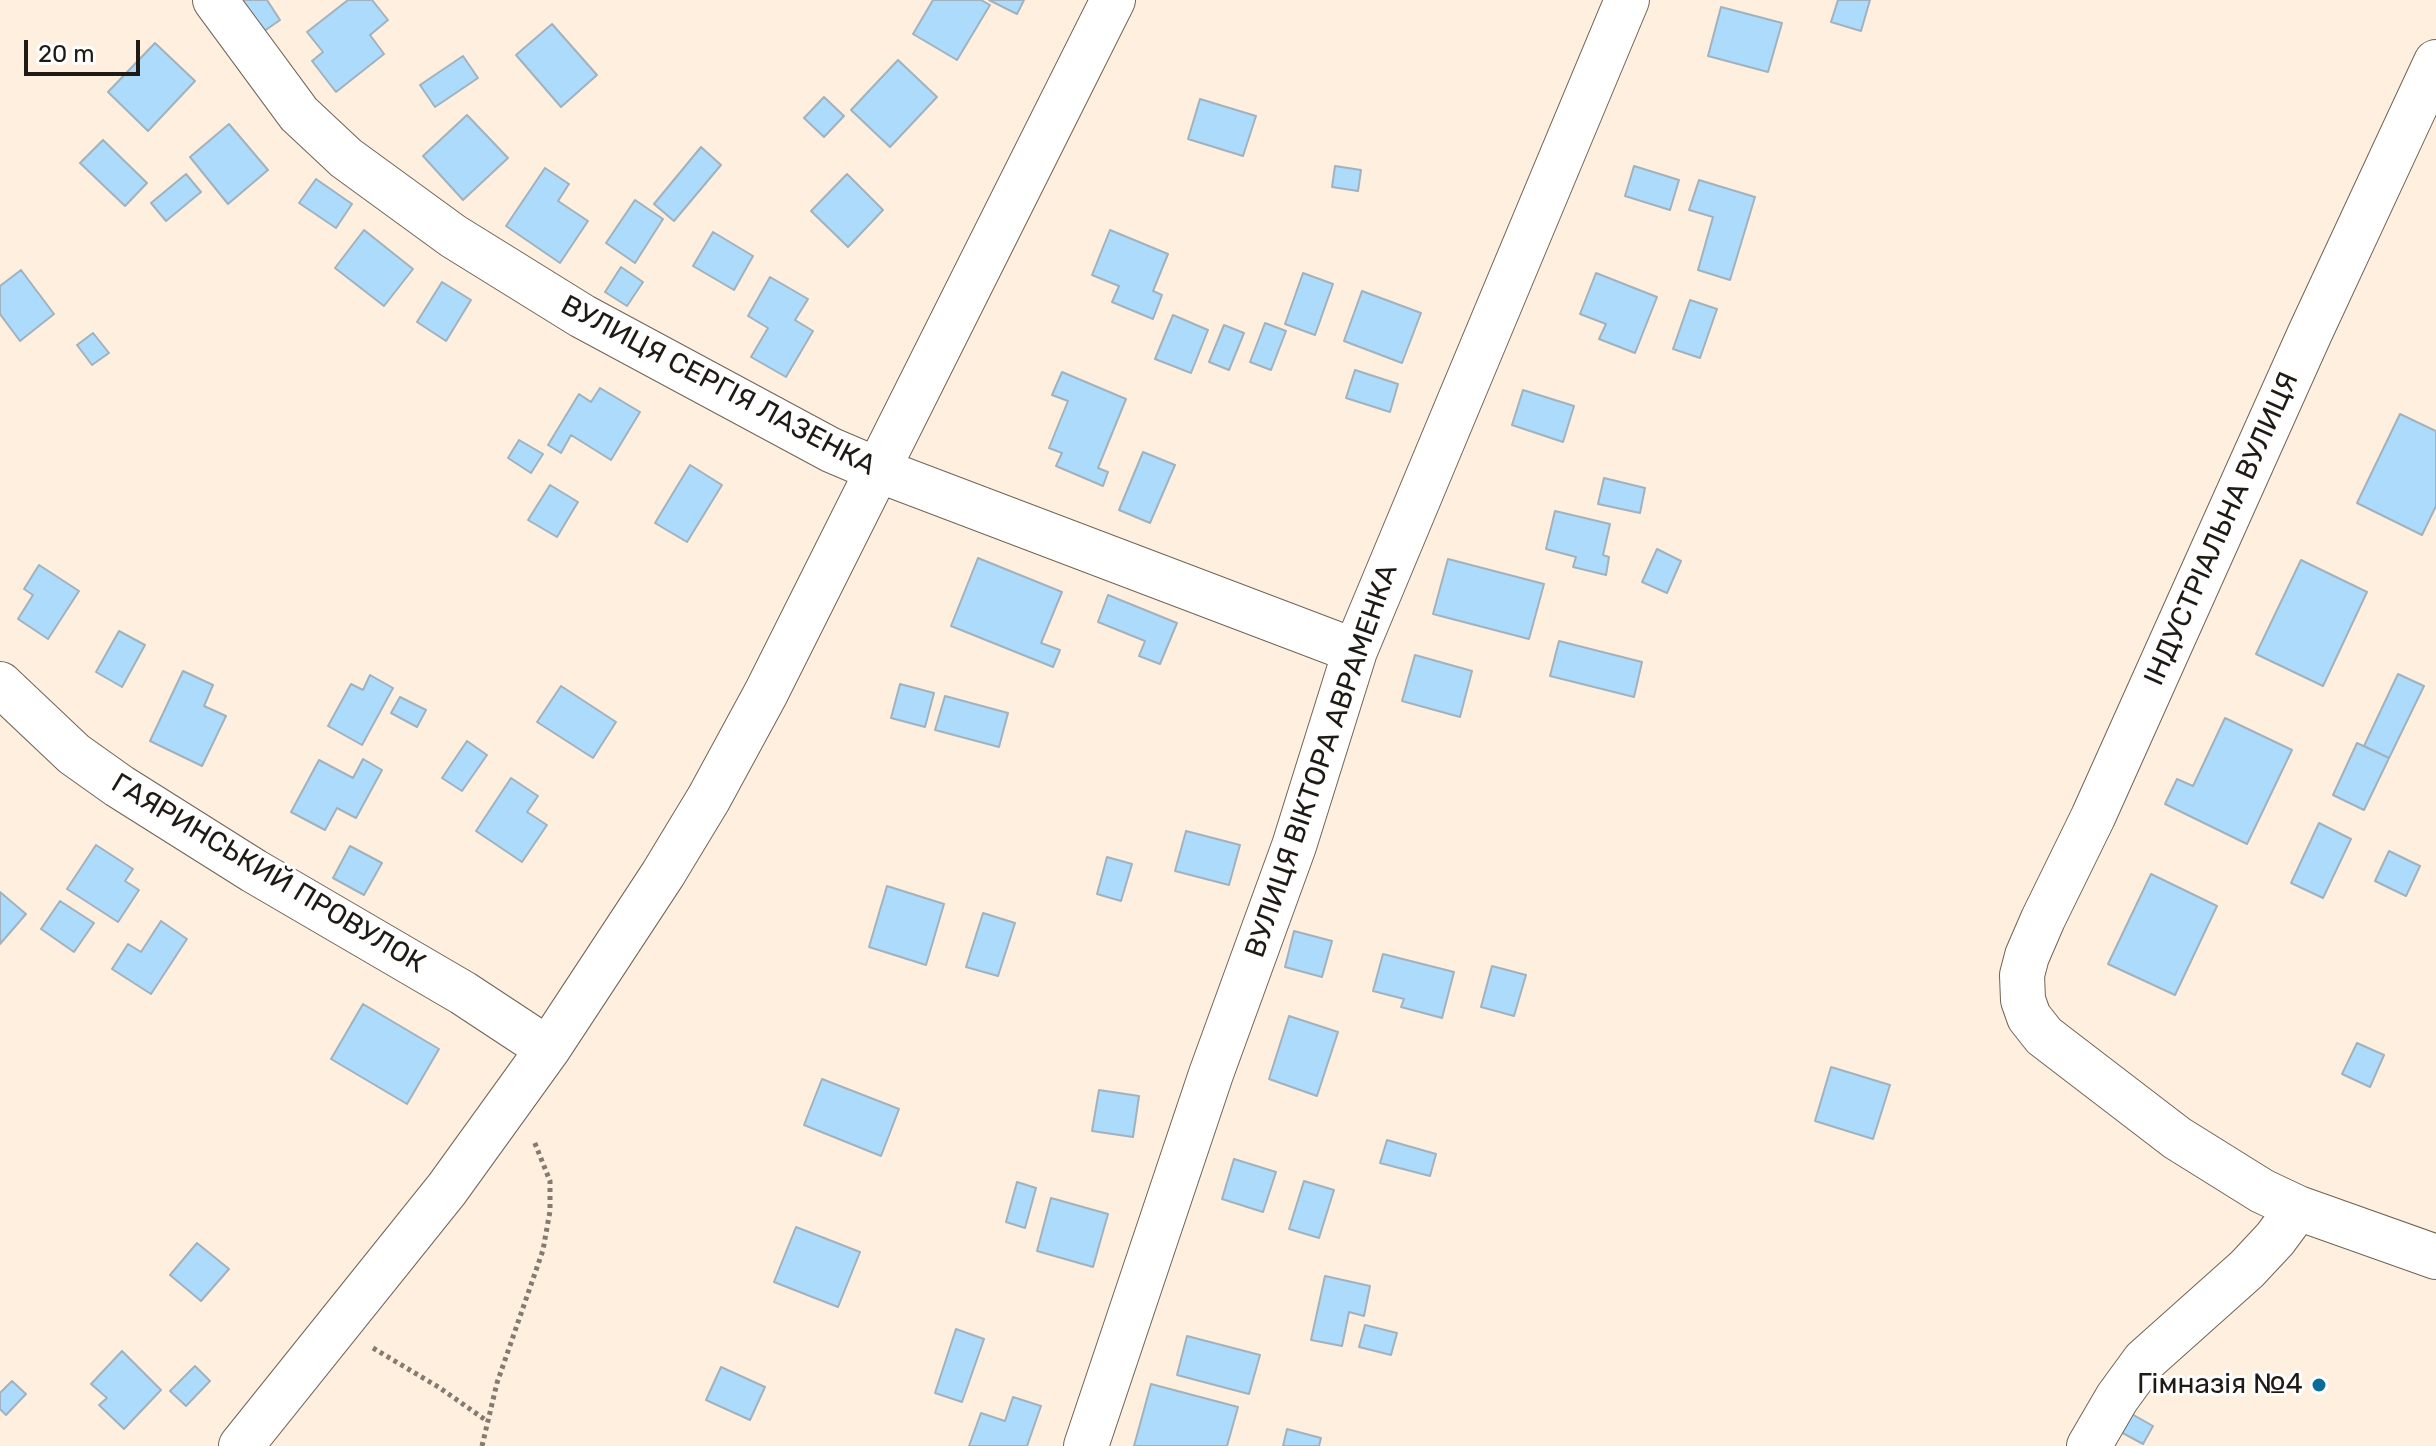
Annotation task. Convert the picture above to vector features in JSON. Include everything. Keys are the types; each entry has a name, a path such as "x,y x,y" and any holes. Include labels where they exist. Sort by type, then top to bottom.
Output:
{"street":[{"name":"ВУЛИЦЯ СЕРГІЯ ЛАЗЕНКА","path":"215,0 285,97 314,131 453,236 582,316 796,432 878,470 1355,651"},
{"path":"241,1446 447,1189 548,1049 709,798 878,470 1113,0"},
{"name":"ВУЛИЦЯ ВІКТОРА АВРАМЕНКА","path":"1086,1446 1206,1089 1294,846 1355,651 1627,0"},
{"name":"ІНДУСТРІАЛЬНА ВУЛИЦЯ","path":"2298,1208 2218,1165 2133,1107 2044,1036 2029,1017 2023,1000 2022,975 2037,932 2093,817 2436,62"},
{"name":"ГАЯРИНСЬКИЙ ПРОВУЛОК","path":"0,684 74,754 119,786 254,871 438,978 548,1049"},
{"path":"2089,1446 2117,1398 2144,1361 2247,1269 2298,1208 2436,1257"}],"path":[{"path":"482,1446 501,1370 543,1250 550,1211 550,1181 542,1157 530,1132 509,1103"},
{"path":"337,1329 400,1363 487,1421"}],"building":[{"path":"237,0 267,0 280,20 260,34"},
{"path":"348,0 372,0 388,20 370,35 384,54 336,92 312,61 323,52 307,32"},
{"path":"933,0 981,0 990,5 957,60 913,34"},
{"path":"989,0 1024,0 1017,14"},
{"path":"1838,0 1870,0 1861,31 1831,22"},
{"path":"1721,7 1782,23 1768,72 1708,56"},
{"path":"552,24 597,75 561,107 516,55"},
{"path":"155,43 195,81 148,131 108,92"},
{"path":"463,56 478,78 435,107 420,85"},
{"path":"898,60 937,97 890,147 851,110"},
{"path":"824,97 844,116 824,137 804,118"},
{"path":"1200,99 1256,116 1243,156 1188,139"},
{"path":"467,115 508,158 463,200 423,156"},
{"path":"229,124 268,170 228,204 190,157"},
{"path":"103,140 147,183 125,206 80,163"},
{"path":"701,147 721,165 674,221 654,204"},
{"path":"1335,166 1361,170 1358,191 1332,187"},
{"path":"1634,166 1679,180 1670,210 1625,196"},
{"path":"545,168 569,184 558,201 588,221 560,263 506,226"},
{"path":"186,174 201,192 166,221 151,203"},
{"path":"847,174 883,210 848,247 811,211"},
{"path":"316,179 352,204 336,228 299,203"},
{"path":"1699,180 1755,197 1730,280 1698,270 1713,217 1689,210"},
{"path":"635,200 663,219 635,263 606,243"},
{"path":"364,230 413,269 384,306 335,268"},
{"path":"1110,230 1168,254 1153,291 1162,295 1153,319 1112,302 1119,286 1092,275"},
{"path":"713,232 753,256 734,290 693,266"},
{"path":"621,267 643,282 627,306 605,292"},
{"path":"21,270 54,314 20,341 0,314 0,286"},
{"path":"1303,273 1333,284 1315,335 1285,324"},
{"path":"1596,273 1657,297 1635,353 1599,339 1606,324 1580,314"},
{"path":"770,277 808,299 795,320 813,331 786,377 751,357 768,328 748,316"},
{"path":"442,282 471,300 446,341 417,322"},
{"path":"1362,291 1421,313 1402,363 1344,341"},
{"path":"1690,300 1717,309 1700,358 1673,349"},
{"path":"1173,315 1208,330 1191,373 1155,359"},
{"path":"1265,323 1286,331 1271,370 1250,362"},
{"path":"1224,325 1244,333 1229,370 1209,362"},
{"path":"93,333 109,353 92,365 77,345"},
{"path":"1355,370 1398,384 1390,412 1346,398"},
{"path":"1062,372 1126,399 1098,468 1108,472 1103,486 1056,466 1062,453 1049,448 1068,401 1052,395"},
{"path":"600,388 640,412 611,460 571,435 561,453 548,445 579,394 591,402"},
{"path":"1523,390 1574,406 1563,442 1512,425"},
{"path":"2400,414 2436,431 2436,506 2422,535 2357,503"},
{"path":"519,440 543,454 531,473 508,458"},
{"path":"1143,452 1175,465 1150,523 1119,510"},
{"path":"690,465 722,485 687,542 655,523"},
{"path":"1604,478 1645,488 1640,513 1598,504"},
{"path":"550,485 578,502 557,537 528,520"},
{"path":"1555,511 1610,524 1603,555 1609,557 1606,575 1573,567 1576,557 1546,549"},
{"path":"1657,549 1681,561 1667,593 1642,582"},
{"path":"978,558 1062,592 1041,643 1060,650 1053,667 951,626"},
{"path":"1448,559 1544,584 1529,639 1433,614"},
{"path":"2301,560 2367,592 2323,686 2256,654"},
{"path":"39,565 79,591 48,639 18,619 33,595 24,589"},
{"path":"1108,595 1177,623 1160,664 1139,656 1145,641 1098,622"},
{"path":"119,631 145,645 122,687 96,672"},
{"path":"1559,641 1642,662 1634,697 1550,676"},
{"path":"1415,655 1472,671 1460,717 1402,701"},
{"path":"183,671 213,685 204,706 226,716 202,766 150,741"},
{"path":"2398,674 2424,686 2389,758 2364,746"},
{"path":"370,675 393,688 362,745 328,726 351,684 363,690"},
{"path":"900,684 934,693 925,727 891,718"},
{"path":"561,686 616,722 593,758 537,722"},
{"path":"945,696 1008,713 999,747 935,730"},
{"path":"400,697 426,710 417,727 391,713"},
{"path":"2225,718 2292,750 2247,844 2165,804 2177,779 2193,786"},
{"path":"467,741 487,755 462,791 442,778"},
{"path":"2357,743 2389,758 2364,810 2333,795"},
{"path":"363,759 382,770 356,818 337,808 325,830 291,812 319,760 353,778"},
{"path":"511,778 538,796 527,812 547,825 522,862 476,831"},
{"path":"2319,823 2351,839 2323,898 2291,883"},
{"path":"1186,831 1240,845 1229,885 1175,871"},
{"path":"96,845 133,869 125,881 139,890 118,922 67,889"},
{"path":"350,846 382,863 364,895 333,878"},
{"path":"2389,851 2420,866 2406,896 2375,881"},
{"path":"1107,857 1132,864 1121,901 1097,894"},
{"path":"2151,874 2217,906 2175,995 2108,964"},
{"path":"887,886 944,904 926,965 869,947"},
{"path":"0,892 26,914 0,944"},
{"path":"60,901 94,923 74,952 41,929"},
{"path":"983,913 1015,923 998,976 966,967"},
{"path":"161,921 187,939 151,994 112,969 128,944 141,952"},
{"path":"1294,931 1332,941 1322,977 1285,967"},
{"path":"1383,954 1454,972 1442,1018 1401,1007 1404,999 1373,991"},
{"path":"1492,966 1526,975 1514,1016 1481,1007"},
{"path":"363,1004 439,1049 407,1104 331,1059"},
{"path":"1289,1016 1338,1032 1317,1096 1269,1079"},
{"path":"2357,1043 2384,1055 2370,1087 2342,1074"},
{"path":"1831,1067 1890,1085 1873,1139 1815,1121"},
{"path":"822,1079 899,1109 881,1156 804,1125"},
{"path":"1099,1090 1139,1096 1133,1137 1092,1131"},
{"path":"1387,1140 1436,1154 1430,1176 1380,1163"},
{"path":"1234,1159 1276,1172 1263,1212 1222,1199"},
{"path":"1304,1181 1334,1190 1319,1238 1289,1229"},
{"path":"1017,1182 1036,1188 1025,1228 1006,1222"},
{"path":"1051,1198 1108,1214 1093,1267 1037,1251"},
{"path":"796,1227 860,1252 838,1307 774,1282"},
{"path":"197,1243 229,1269 201,1301 170,1275"},
{"path":"1325,1276 1370,1286 1364,1316 1349,1312 1342,1346 1311,1340"},
{"path":"1365,1325 1397,1333 1391,1355 1359,1347"},
{"path":"956,1329 984,1339 962,1402 935,1393"},
{"path":"1187,1336 1260,1355 1249,1394 1177,1375"},
{"path":"122,1351 161,1390 124,1429 99,1405 107,1398 91,1384"},
{"path":"195,1366 210,1381 186,1406 170,1391"},
{"path":"721,1367 765,1387 750,1420 706,1400"},
{"path":"12,1381 26,1394 6,1415 0,1409 0,1393"},
{"path":"1151,1384 1238,1407 1227,1446 1134,1446"},
{"path":"1013,1397 1041,1406 1027,1446 969,1446 981,1413 1005,1421"},
{"path":"2130,1413 2153,1426 2143,1444 2119,1431"},
{"path":"1287,1429 1321,1438 1319,1446 1283,1446"}],"place":[{"name":"Гімназія №4","path":"2319,1385"}]}
